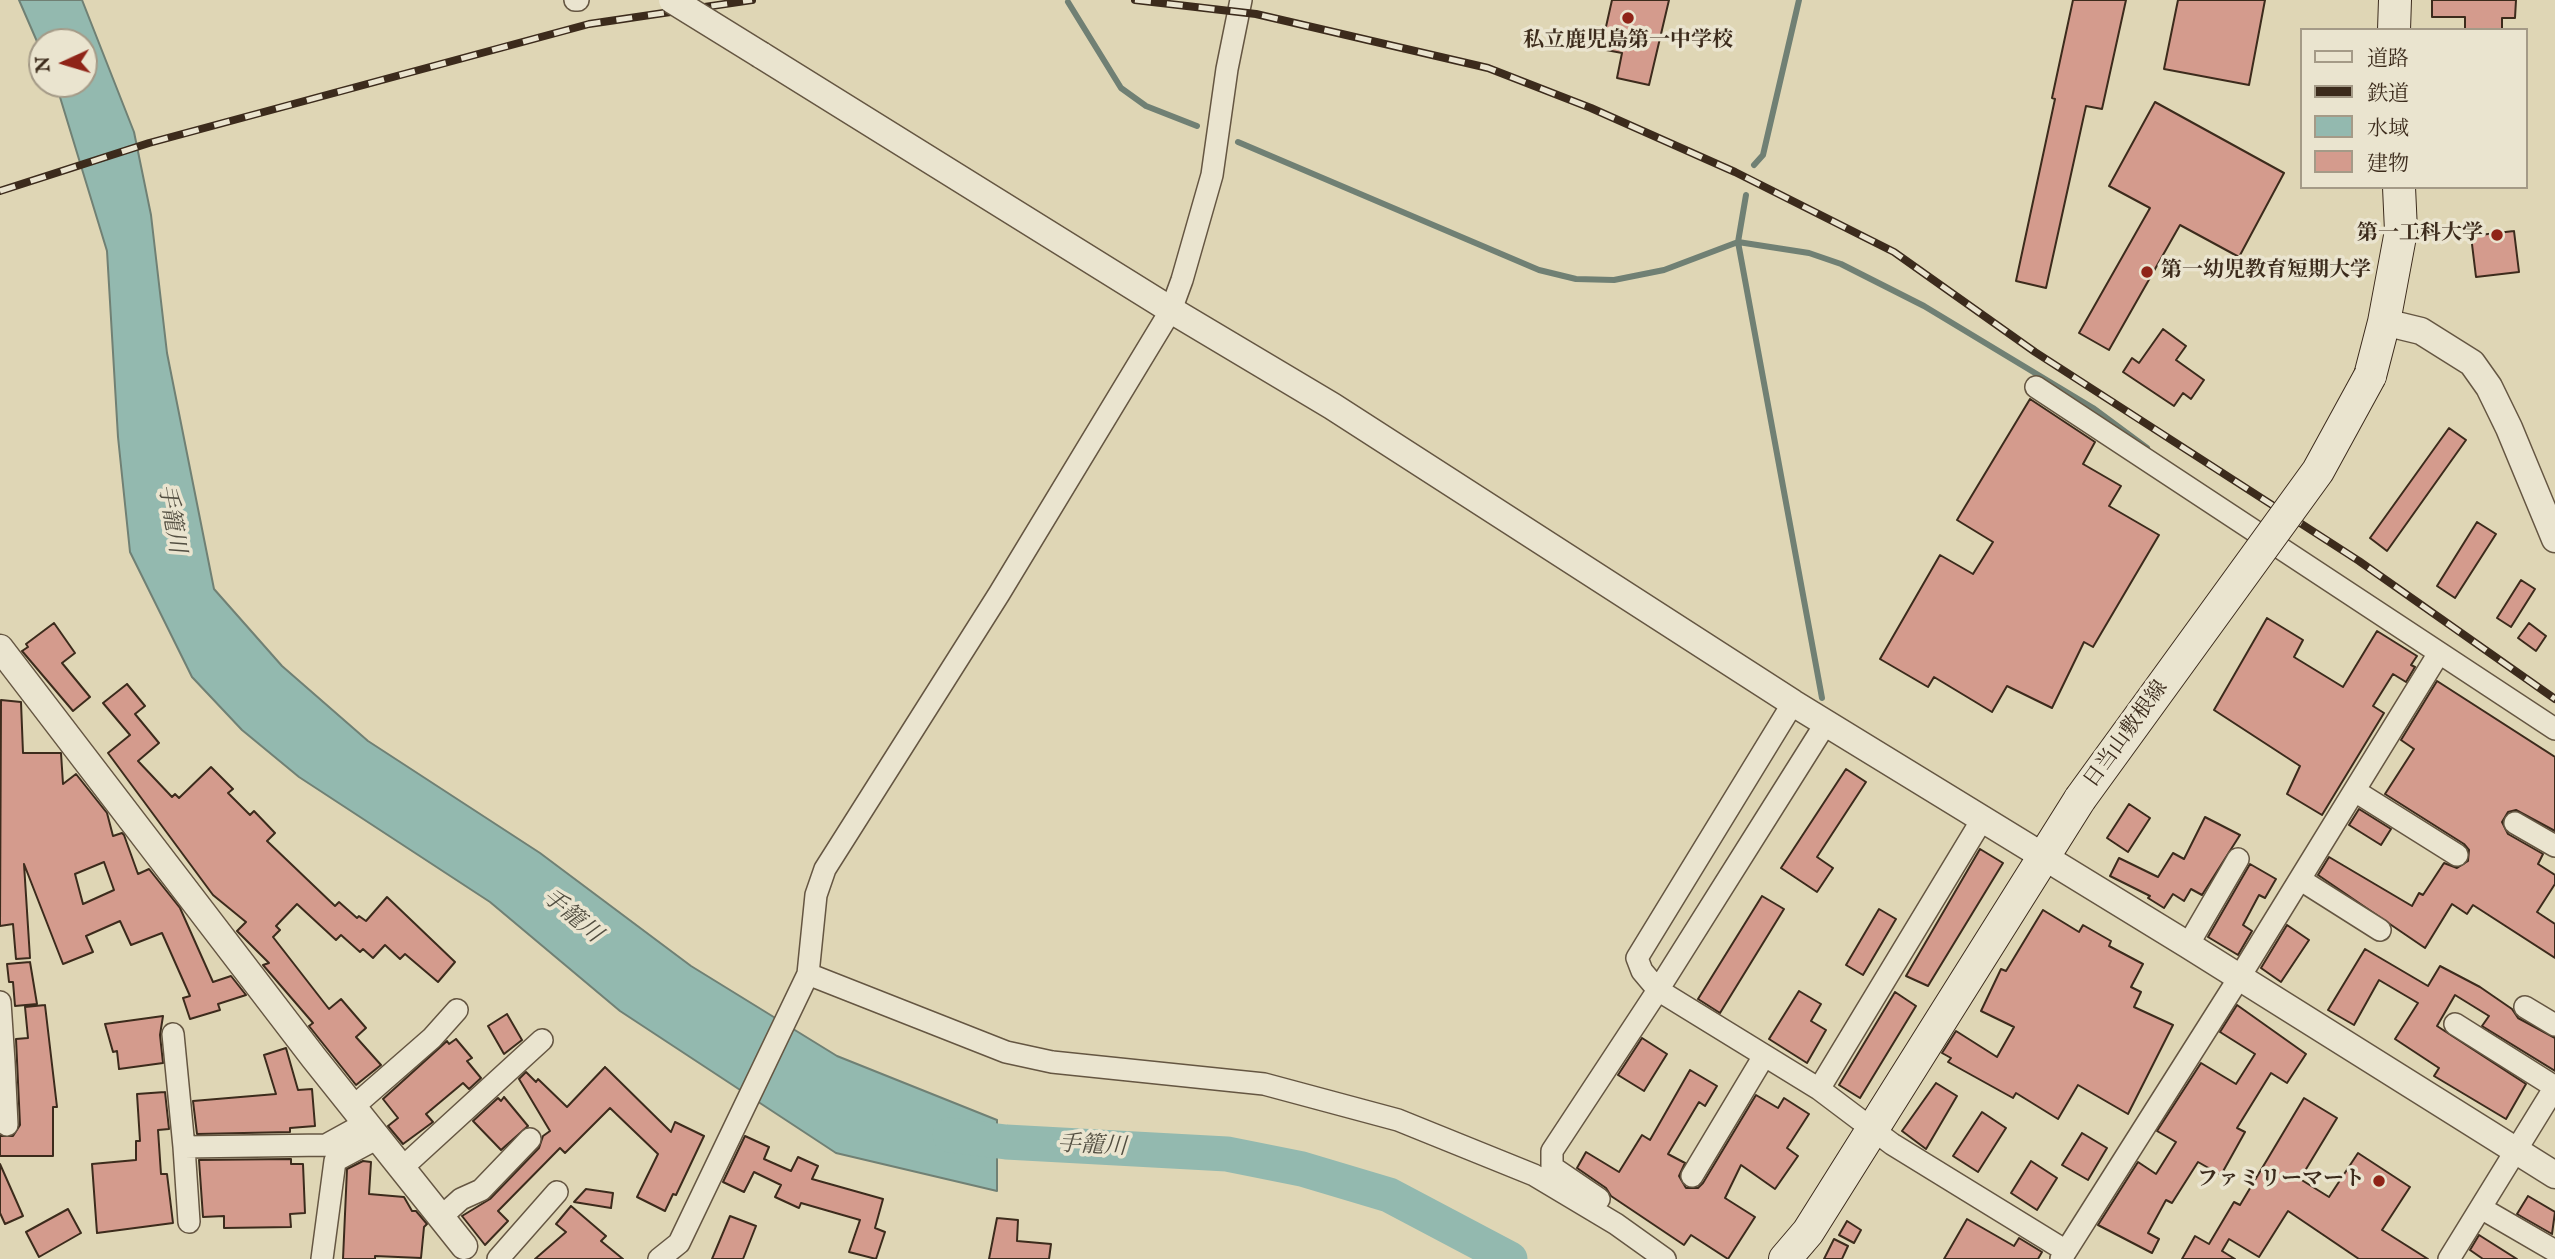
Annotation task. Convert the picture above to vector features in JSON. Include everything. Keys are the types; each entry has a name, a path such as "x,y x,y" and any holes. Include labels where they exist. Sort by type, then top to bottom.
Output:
{"main road":[{"path":"2394,28 2395,0"},
{"name":"日当山敷根線","path":"1784,1259 1808,1232 2045,859 2080,799 2318,471 2370,376 2384,322 2401,231 2399,189"}],"street":[{"path":"672,0 1171,310 1332,406 1793,703 1983,818 2555,1175"},
{"path":"659,1259 679,1243 806,980 816,895 825,869 999,594 1171,310 1212,175 1227,69 1241,0"},
{"path":"2384,322 2421,331 2472,363 2489,387 2509,428 2555,540"},
{"path":"2036,387 2555,729"},
{"path":"0,648 366,1123 469,1252"},
{"path":"1793,703 1637,958 1642,971 1658,990 1819,1089 1892,1144 2063,1255 2301,880 2439,653"},
{"path":"1616,1224 1616,1210 1552,1167 1552,1151 1658,990 1826,723"},
{"path":"2355,792 2457,855"},
{"path":"1819,1089 1983,818"},
{"path":"2515,823 2555,846"},
{"path":"2188,945 2238,859"},
{"path":"2301,880 2380,930"},
{"path":"806,980 1006,1052 1052,1062 1264,1084 1398,1119 1534,1175 1616,1224 1665,1259"},
{"path":"0,1002 7,1125"},
{"path":"2525,1007 2555,1025"},
{"path":"321,1259 334,1161 457,1010"},
{"path":"2455,1024 2555,1087 2481,1208 2458,1256"},
{"path":"173,1034 189,1222"},
{"path":"402,1168 542,1040"},
{"path":"1692,1176 1764,1056"},
{"path":"184,1147 326,1145 366,1123"},
{"path":"442,1217 461,1199 481,1190 530,1139"},
{"path":"498,1259 557,1192"},
{"path":"2481,1208 2555,1251"}],"water":[{"path":"19,0 82,0 93,28 31,28"},
{"path":"98,41 134,132 151,215 167,353 214,589 282,666 368,741 540,853 691,966 837,1056 997,1120 997,1191 836,1153 620,1011 490,902 299,777 242,730 192,677 130,552 118,437 107,251 60,98 98,98"}],"building":[{"path":"1612,0 1669,0 1649,85 1617,78 1622,53 1601,49"},
{"path":"2073,0 2126,0 2102,109 2086,106 2046,288 2016,281"},
{"path":"2178,0 2265,0 2249,85 2164,69"},
{"path":"2432,0 2516,0 2515,18 2502,18 2502,28 2465,28 2465,17 2432,17"},
{"path":"2155,102 2284,173 2239,257 2180,225 2109,350 2079,333 2150,208 2109,186"},
{"path":"2514,231 2519,272 2476,277 2471,236"},
{"path":"2163,329 2186,346 2176,360 2204,380 2191,399 2183,393 2174,406 2123,372 2132,358 2139,363"},
{"path":"2030,399 2095,442 2083,464 2121,486 2109,506 2159,535 2093,647 2084,642 2052,708 2007,686 1992,712 1934,677 1928,687 1880,659 1940,555 1973,574 1993,542 1957,520"},
{"path":"2449,428 2466,440 2387,551 2370,538"},
{"path":"2477,522 2496,534 2455,598 2437,586"},
{"path":"2521,580 2535,589 2511,627 2497,618"},
{"path":"2267,618 2303,640 2294,657 2343,687 2377,631 2417,656 2411,665 2415,667 2406,682 2393,674 2373,706 2384,713 2322,815 2287,794 2300,766 2214,710"},
{"path":"54,623 75,653 62,663 90,697 73,711 22,651 28,647 26,644"},
{"path":"2529,623 2546,636 2536,651 2518,638"},
{"path":"2437,681 2555,757 2555,831 2516,810 2508,812 2502,822 2508,834 2543,854 2538,864 2555,875 2555,884 2537,912 2555,924 2555,958 2473,905 2467,914 2452,904 2425,948 2318,875 2329,857 2412,906 2419,893 2423,895 2444,863 2457,868 2468,861 2469,850 2464,844 2385,794 2414,749 2401,740"},
{"path":"127,684 145,706 135,714 159,743 138,761 172,797 175,794 179,798 211,767 233,789 228,793 250,815 254,811 275,833 267,841 335,906 339,902 357,918 359,916 366,921 387,897 455,962 438,982 405,954 400,959 385,945 373,958 363,949 360,952 341,935 336,940 297,904 276,926 280,930 273,937 329,1009 341,999 366,1028 356,1037 381,1065 356,1085 309,1026 313,1023 263,965 269,963 237,931 246,922 213,895 108,753 130,735 103,703"},
{"path":"1,700 21,702 23,753 61,753 63,784 76,774 107,813 113,836 122,833 124,835 138,874 149,869 180,908 213,982 231,976 246,995 218,1004 220,1010 190,1019 183,998 190,996 162,933 131,945 120,921 86,936 93,952 63,964 24,864 30,958 16,959 13,924 0,926","holes":["104,862 114,890 83,904 75,874"]},
{"path":"1846,769 1866,782 1817,857 1833,868 1817,892 1781,868"},
{"path":"2129,804 2150,818 2128,852 2107,838"},
{"path":"2359,809 2391,829 2381,845 2349,825"},
{"path":"2205,817 2240,835 2202,895 2191,889 2184,901 2173,894 2164,908 2148,898 2150,896 2110,876 2119,858 2158,877 2173,853 2184,859"},
{"path":"1980,849 2003,863 1928,986 1906,976"},
{"path":"2250,864 2276,879 2265,898 2259,895 2243,925 2252,931 2238,955 2208,937"},
{"path":"1762,896 1784,909 1720,1013 1698,999"},
{"path":"1879,909 1896,919 1863,975 1846,965"},
{"path":"2043,910 2079,932 2083,925 2111,941 2109,946 2143,964 2131,987 2141,992 2134,1007 2173,1025 2128,1114 2078,1085 2058,1119 2016,1093 2013,1098 1948,1062 1951,1058 1942,1053 1956,1031 1997,1057 2014,1027 1981,1011 2001,969 2006,971"},
{"path":"2287,925 2309,940 2281,982 2261,968"},
{"path":"2365,949 2428,986 2440,966 2480,987 2512,1009 2518,1018 2555,1038 2555,1071 2482,1026 2489,1016 2455,995 2437,1026 2526,1084 2506,1119 2434,1076 2439,1068 2395,1039 2418,1003 2379,980 2354,1025 2328,1010"},
{"path":"30,962 37,1004 15,1006 13,982 9,982 7,964"},
{"path":"1799,991 1821,1004 1811,1021 1826,1030 1807,1063 1769,1039"},
{"path":"1895,992 1916,1006 1860,1098 1839,1085"},
{"path":"45,1005 57,1107 53,1107 53,1156 0,1156 0,1136 13,1136 20,1125 16,1039 28,1038 25,1007"},
{"path":"2237,1005 2306,1054 2287,1083 2271,1073 2237,1128 2245,1132 2221,1175 2198,1162 2172,1203 2166,1200 2148,1233 2159,1239 2152,1253 2098,1225 2138,1162 2156,1174 2176,1142 2157,1131 2201,1063 2236,1084 2255,1054 2220,1032"},
{"path":"507,1014 522,1040 504,1054 488,1026"},
{"path":"163,1016 160,1035 163,1063 119,1069 117,1051 113,1052 105,1024"},
{"path":"1642,1038 1667,1054 1644,1091 1618,1075"},
{"path":"456,1039 472,1058 467,1061 481,1078 469,1089 463,1083 426,1114 433,1122 403,1144 388,1126 398,1118 383,1099 447,1041 449,1044"},
{"path":"286,1048 298,1090 312,1089 315,1126 290,1128 290,1132 197,1134 193,1101 276,1094 264,1055"},
{"path":"605,1067 671,1132 675,1122 704,1136 676,1195 673,1194 665,1211 637,1197 658,1154 610,1108 565,1153 560,1148 498,1211 508,1221 485,1245 462,1216 490,1199 539,1148 543,1136 550,1131 519,1079 526,1072 536,1082 538,1079 567,1107"},
{"path":"1690,1070 1717,1086 1705,1106 1699,1102 1668,1154 1685,1163 1679,1176 1686,1188 1698,1188 1703,1183 1756,1095 1778,1108 1784,1098 1809,1114 1787,1148 1798,1156 1775,1189 1741,1165 1725,1198 1755,1217 1728,1259 1691,1235 1684,1245 1611,1196 1606,1188 1577,1168 1586,1152 1619,1172 1642,1135 1650,1140"},
{"path":"1936,1083 1957,1096 1926,1149 1902,1131"},
{"path":"165,1092 169,1129 158,1130 161,1174 167,1174 173,1223 97,1233 92,1164 136,1160 136,1141 140,1141 137,1094"},
{"path":"504,1097 528,1126 501,1150 473,1121 498,1098 501,1101"},
{"path":"2304,1098 2337,1118 2300,1179 2329,1197 2358,1153 2410,1187 2382,1230 2428,1259 2359,1259 2288,1211 2259,1257 2229,1239 2222,1251 2235,1259 2182,1259 2195,1236 2209,1244 2234,1202 2240,1205"},
{"path":"1982,1112 2006,1128 1978,1172 1953,1156"},
{"path":"2082,1133 2107,1148 2088,1180 2062,1165"},
{"path":"745,1136 769,1147 764,1159 791,1171 798,1157 818,1166 812,1179 883,1199 875,1228 885,1232 876,1259 849,1252 860,1220 801,1203 799,1208 775,1197 781,1185 754,1172 744,1192 723,1182"},
{"path":"291,1159 291,1164 303,1164 305,1213 290,1214 291,1227 224,1228 224,1216 203,1217 199,1160"},
{"path":"363,1161 371,1162 369,1194 404,1197 412,1211 416,1211 427,1224 424,1227 421,1258 375,1256 375,1259 343,1259 347,1169"},
{"path":"2031,1161 2057,1178 2037,1210 2011,1193"},
{"path":"0,1164 23,1216 5,1224 0,1213"},
{"path":"586,1189 613,1193 611,1208 574,1202"},
{"path":"2528,1196 2555,1212 2552,1234 2517,1214"},
{"path":"571,1206 606,1236 601,1241 623,1259 535,1259 566,1232 556,1224"},
{"path":"68,1209 81,1233 39,1257 26,1232"},
{"path":"730,1216 756,1226 743,1259 712,1259"},
{"path":"997,1218 1018,1220 1017,1241 1051,1244 1049,1259 989,1259"},
{"path":"1967,1219 2014,1246 2019,1238 2042,1252 2038,1259 1944,1259"},
{"path":"1847,1221 1861,1230 1854,1243 1839,1235"},
{"path":"2479,1235 2517,1259 2483,1259 2470,1250"},
{"path":"1834,1239 1848,1246 1842,1259 1824,1259"}],"waterway":[{"path":"1754,165 1763,155 1799,0"},
{"path":"1068,2 1121,88 1146,106 1197,126"},
{"path":"1238,142 1539,270 1576,279 1614,280 1664,270 1738,242 1809,253 1841,264 1924,306 2093,408 2147,448"},
{"path":"1746,195 1738,242 1822,698"},
{"name":"手籠川","path":"950,1135 1006,1142 1227,1154 1302,1169 1389,1195 1510,1259"}],"railway":[{"path":"0,191 149,143 589,24 752,0"},
{"path":"1135,0 1256,14 1488,68 1591,108 1735,172 1894,252 2035,352 2359,561 2555,699"}],"place":[{"name":"私立鹿児島第一中学校","path":"1628,18"},
{"name":"第一工科大学","path":"2497,235"},
{"name":"第一幼児教育短期大学","path":"2147,272"},
{"name":"ファミリーマート","path":"2379,1181"}]}
